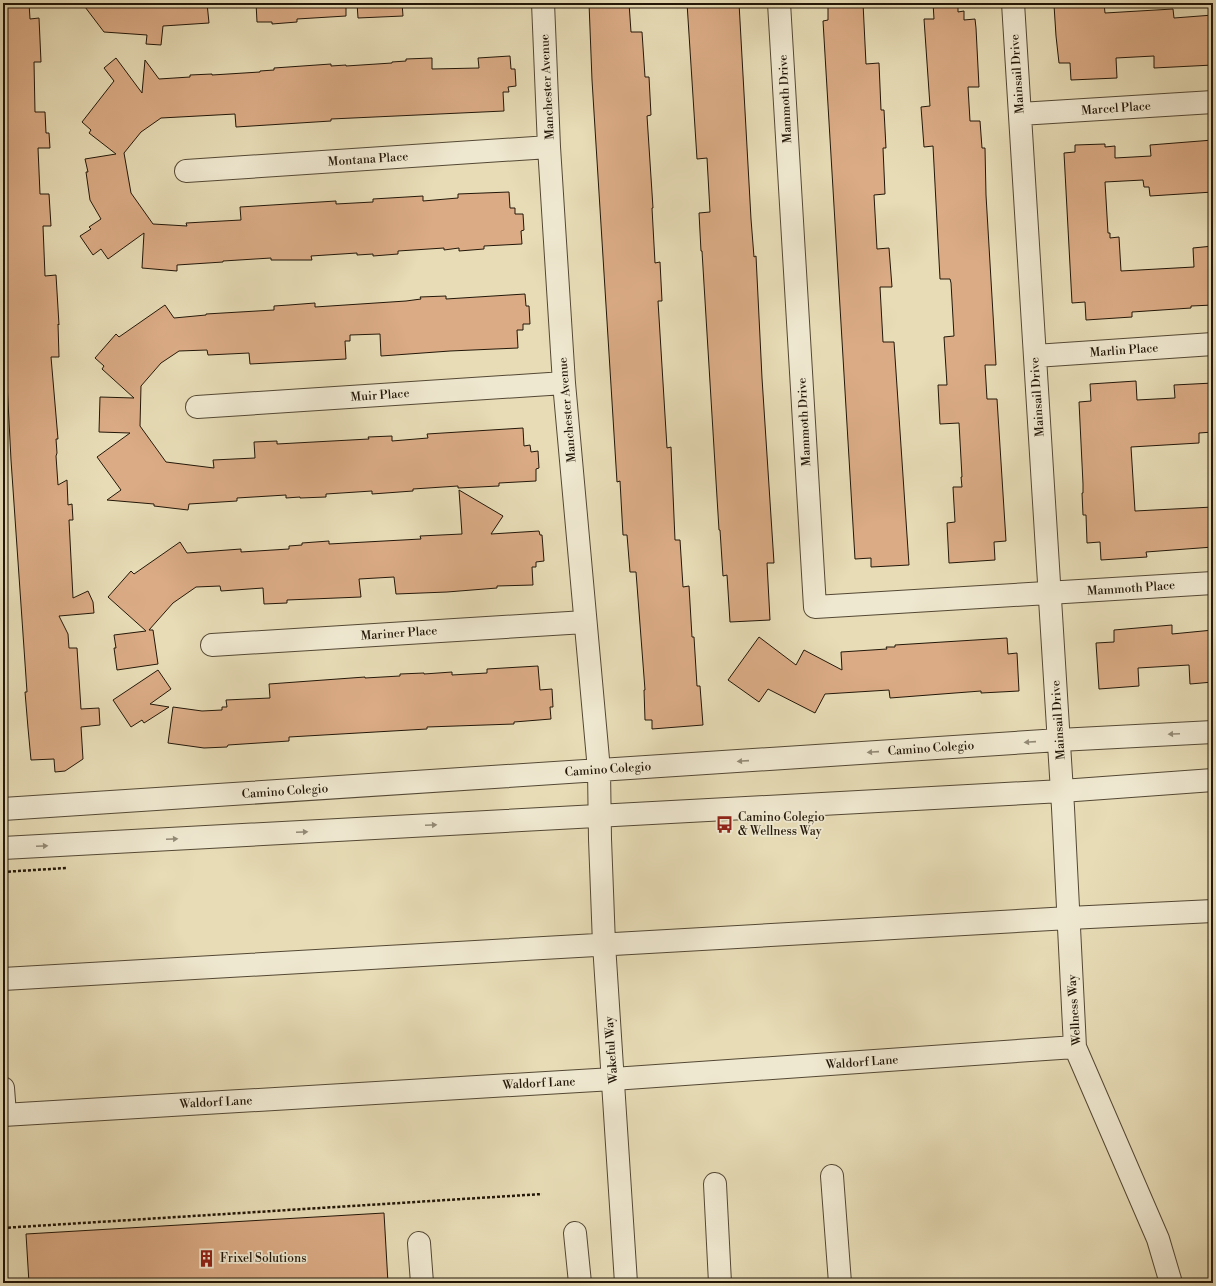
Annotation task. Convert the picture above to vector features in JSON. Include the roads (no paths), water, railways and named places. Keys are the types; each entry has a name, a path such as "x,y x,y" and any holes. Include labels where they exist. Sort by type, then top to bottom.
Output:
{"street":[{"name":"Manchester Avenue","path":"543,3 549,147 564,383 599,770 600,816"},
{"name":"Mammoth Drive","path":"780,3 815,607 1050,593"},
{"name":"Mainsail Drive","path":"1013,3 1062,791"},
{"name":"Marcel Place","path":"1020,114 1213,102"},
{"name":"Montana Place","path":"186,171 549,147"},
{"name":"Marlin Place","path":"1035,356 1213,344"},
{"name":"Muir Place","path":"197,407 564,383"},
{"name":"Mammoth Place","path":"1050,593 1213,583"},
{"name":"Mariner Place","path":"212,645 585,622"},
{"name":"Camino Colegio","path":"3,809 1059,740 1213,732"},
{"path":"3,848 1062,791 1213,780"},
{"name":"Wellness Way","path":"1062,791 1075,1047 1158,1239 1171,1283"},
{"name":"Wakeful Way","path":"600,816 604,944 626,1283"},
{"path":"3,979 1213,910"},
{"name":"Waldorf Lane","path":"4,1114 612,1079 1075,1047"},
{"path":"3,1088 4,1114"},
{"path":"832,1176 840,1283"},
{"path":"714,1184 720,1283"},
{"path":"575,1233 580,1283"},
{"path":"419,1243 422,1283"}],"place":[{"name":"Camino Colegio & Wellness Way","path":"725,824"},
{"name":"Frixel Solutions","path":"207,1258"}]}
